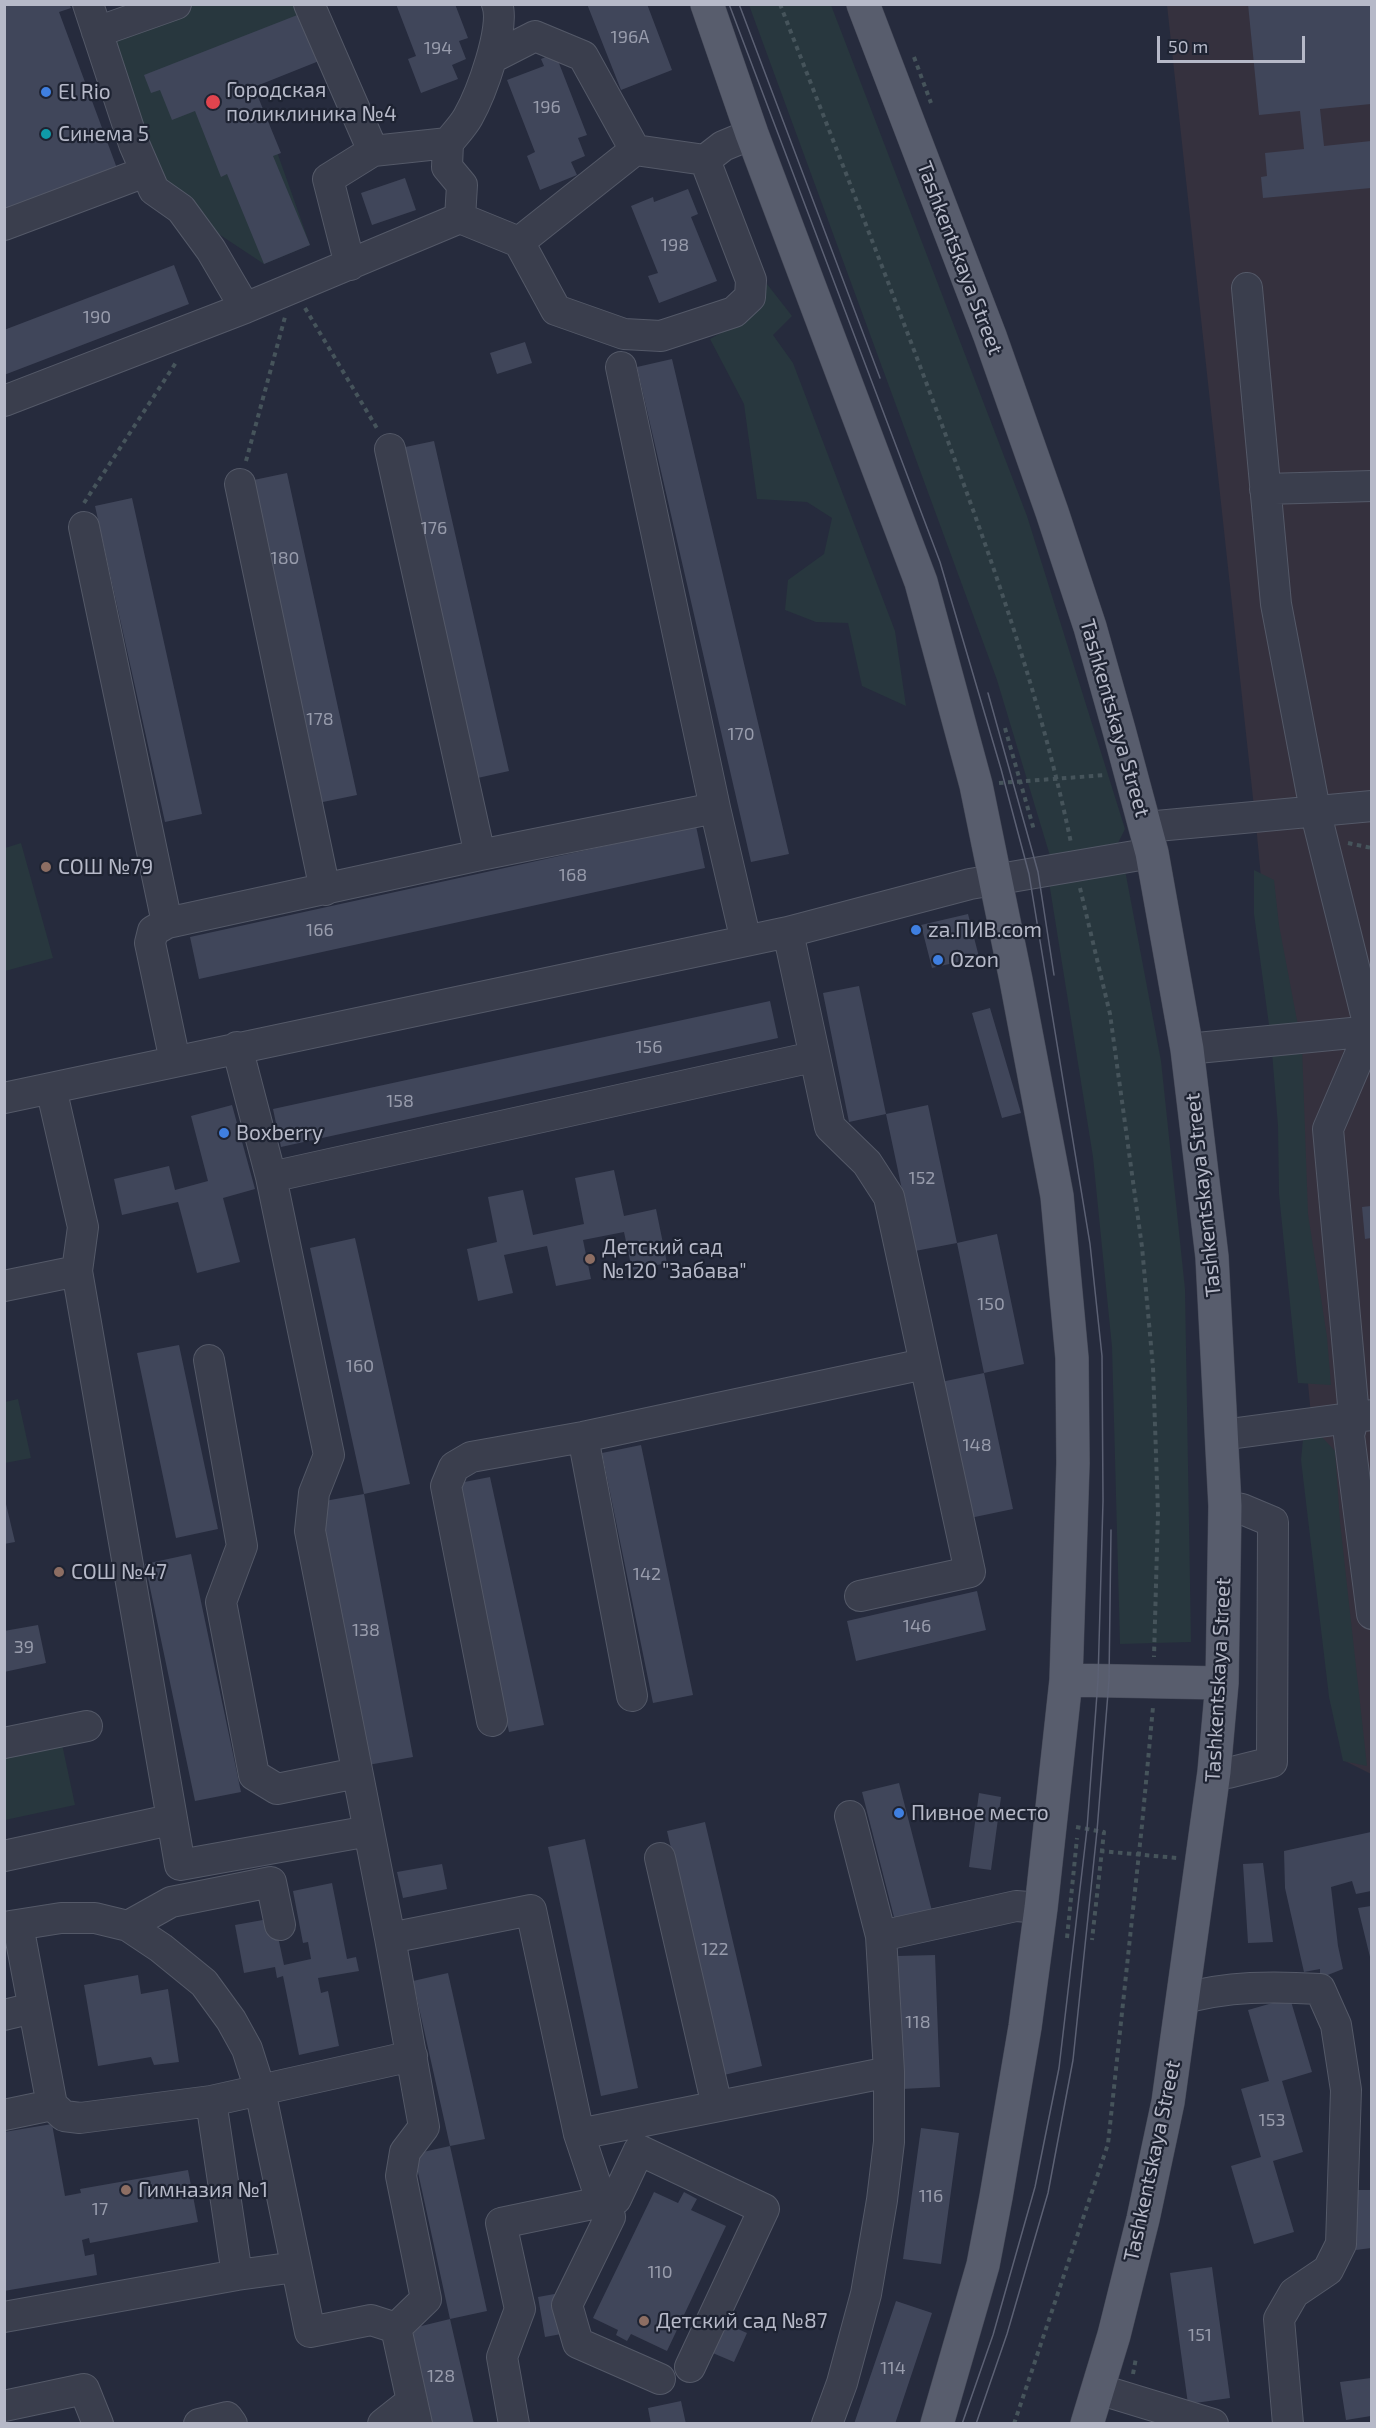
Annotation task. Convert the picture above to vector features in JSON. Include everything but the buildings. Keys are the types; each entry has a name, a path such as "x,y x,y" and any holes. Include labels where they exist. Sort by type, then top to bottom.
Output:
{"main road":[{"path":"707,4 752,134 921,582 976,785 1059,1207 1072,1358 1072,1463 1066,1680 1041,1908 1025,2027 982,2265 937,2424"},
{"name":"Tashkentskaya Street","path":"863,4 990,336 1090,627 1149,840 1187,1049 1212,1257 1223,1432 1225,1506 1222,1683 1214,1772 1168,2102 1146,2207 1113,2393 1087,2424"},
{"path":"1066,1680 1222,1683"}],"street":[{"path":"177,4 92,18 134,144 154,190 181,209 211,250 245,308"},
{"path":"309,4 373,151"},
{"path":"460,218 462,185 447,167 448,143 468,117 492,58 501,15 497,4"},
{"path":"492,58 535,36 583,56 635,150"},
{"path":"519,242 635,150 705,160 723,146 752,134"},
{"path":"350,265 328,179 373,151 448,143"},
{"path":"4,401 293,289 460,218 519,242 556,310 624,334 660,336 734,312 750,297 751,280 705,160"},
{"path":"4,225 146,172"},
{"path":"1247,288 1276,604 1316,810 1371,1031 1328,1129 1363,1416 1349,1435 1368,1568 1371,1614"},
{"path":"621,367 715,808 746,941"},
{"path":"390,449 480,855"},
{"path":"240,484 325,890"},
{"path":"1265,489 1371,486"},
{"path":"84,528 167,923"},
{"path":"4,1098 788,932 1149,840 1316,810 1371,806"},
{"path":"176,1061 150,944 153,931 167,923 480,855 715,808"},
{"path":"788,932 813,1057 830,1127 867,1163 889,1197 970,1572 860,1596"},
{"path":"1187,1049 1371,1031"},
{"path":"237,1047 271,1177 329,1455 314,1493 310,1531 390,1938 424,2127 405,2152 401,2176 426,2299 396,2328"},
{"path":"271,1177 813,1057"},
{"path":"51,1088 83,1227 77,1271 170,1820 180,1865 369,1832"},
{"path":"4,1286 77,1271"},
{"path":"209,1360 242,1546 221,1602 254,1775 278,1789 357,1773"},
{"path":"492,1721 446,1486 454,1467 471,1457 583,1437 924,1364"},
{"path":"1223,1432 1237,1433 1363,1416"},
{"path":"583,1437 632,1696"},
{"path":"1214,1772 1228,1773 1272,1762 1273,1522 1242,1509 1225,1506"},
{"path":"4,1743 87,1726"},
{"path":"827,2424 842,2383 866,2294 889,2142 889,2072 881,1936 850,1816"},
{"path":"4,1856 170,1820"},
{"path":"660,1858 717,2106"},
{"path":"128,1926 171,1902 271,1882 280,1925"},
{"path":"881,1936 1016,1906 1041,1908"},
{"path":"390,1938 531,1910 579,2134 602,2203 610,2217 567,2305 578,2343 660,2379"},
{"path":"396,2328 371,2320 310,2332 260,2090 247,2049 231,2020 204,1983 161,1948 128,1926 95,1918 61,1918 11,1926 33,2008 52,2105 64,2116 81,2118 211,2101 260,2090 412,2056"},
{"path":"1182,1999 1201,1993 1268,1986 1320,1989 1336,2025 1346,2090 1341,2244 1328,2270 1294,2293 1279,2319 1288,2424"},
{"path":"4,2015 33,2008"},
{"path":"579,2134 889,2072"},
{"path":"211,2101 237,2275"},
{"path":"4,2115 52,2105"},
{"path":"514,2424 502,2357 520,2309 501,2223 616,2199 639,2150 764,2210 690,2367"},
{"path":"4,2317 237,2275 296,2267"},
{"path":"382,2424 414,2412 396,2328"},
{"path":"4,2406 84,2389 98,2424"},
{"path":"1113,2393 1213,2424"},
{"path":"199,2424 227,2417 232,2424"}],"path":[{"path":"909,47 923,78 934,112"},
{"path":"293,289 390,449"},
{"path":"240,484 293,289"},
{"path":"84,528 84,502 200,325"},
{"path":"1005,728 1034,830"},
{"path":"990,784 1109,775"},
{"path":"1067,1938 1078,1828 1104,1832 1100,1851 1092,1940"},
{"path":"1100,1851 1203,1861"},
{"path":"1113,2393 1137,2354"}],"shaded area":[{"path":"176,5 309,5 329,51 254,87 310,245 264,264 181,209 145,172 97,32"},
{"path":"749,5 831,5 1027,516 1125,829 1118,843 1050,856 997,680"},
{"path":"1167,5 1371,5 1371,1774 1343,1760 1257,835"},
{"path":"767,284 792,316 773,335 793,363 895,631 906,706 862,686 848,623 816,622 785,610 788,580 824,554 832,518 807,502 757,499 744,404 710,339 753,315"},
{"path":"21,843 53,958 5,971 5,848"},
{"path":"1125,870 1161,1061 1185,1289 1191,1642 1120,1644 1112,1347 1093,1157 1049,882"},
{"path":"1254,870 1274,880 1279,925 1302,1047 1308,1214 1327,1337 1331,1385 1298,1383 1279,1194 1278,1126 1271,1040 1254,914"},
{"path":"18,1399 31,1458 5,1463 5,1402"},
{"path":"1320,1435 1335,1451 1340,1522 1367,1766 1343,1761 1329,1697 1301,1460 1303,1439"},
{"path":"62,1744 75,1805 5,1820 4,1756"}],"tram line":[{"path":"729,4 940,562 1001,769 1029,874 1090,1244 1102,1356 1103,1501 1098,1680 1087,1829 1059,2068 1035,2187 993,2335 962,2424"},
{"path":"739,4 880,378"},
{"path":"988,693 1038,872 1054,975"},
{"path":"976,2424 1007,2334 1048,2193 1073,2060 1097,1831 1109,1680 1111,1530"}],"place":[{"name":"El Rio","path":"46,92"},
{"name":"Городская поликлиника №4","path":"213,102"},
{"name":"Синема 5","path":"46,134"},
{"name":"СОШ №79","path":"46,867"},
{"name":"za.ПИВ.com","path":"916,930"},
{"name":"Ozon","path":"938,960"},
{"name":"Boxberry","path":"224,1133"},
{"name":"Детский сад №120 \"Забава\"","path":"590,1259"},
{"name":"СОШ №47","path":"59,1572"},
{"name":"Пивное место","path":"899,1813"},
{"name":"Гимназия №1","path":"126,2190"},
{"name":"Детский сад №87","path":"644,2321"}]}
